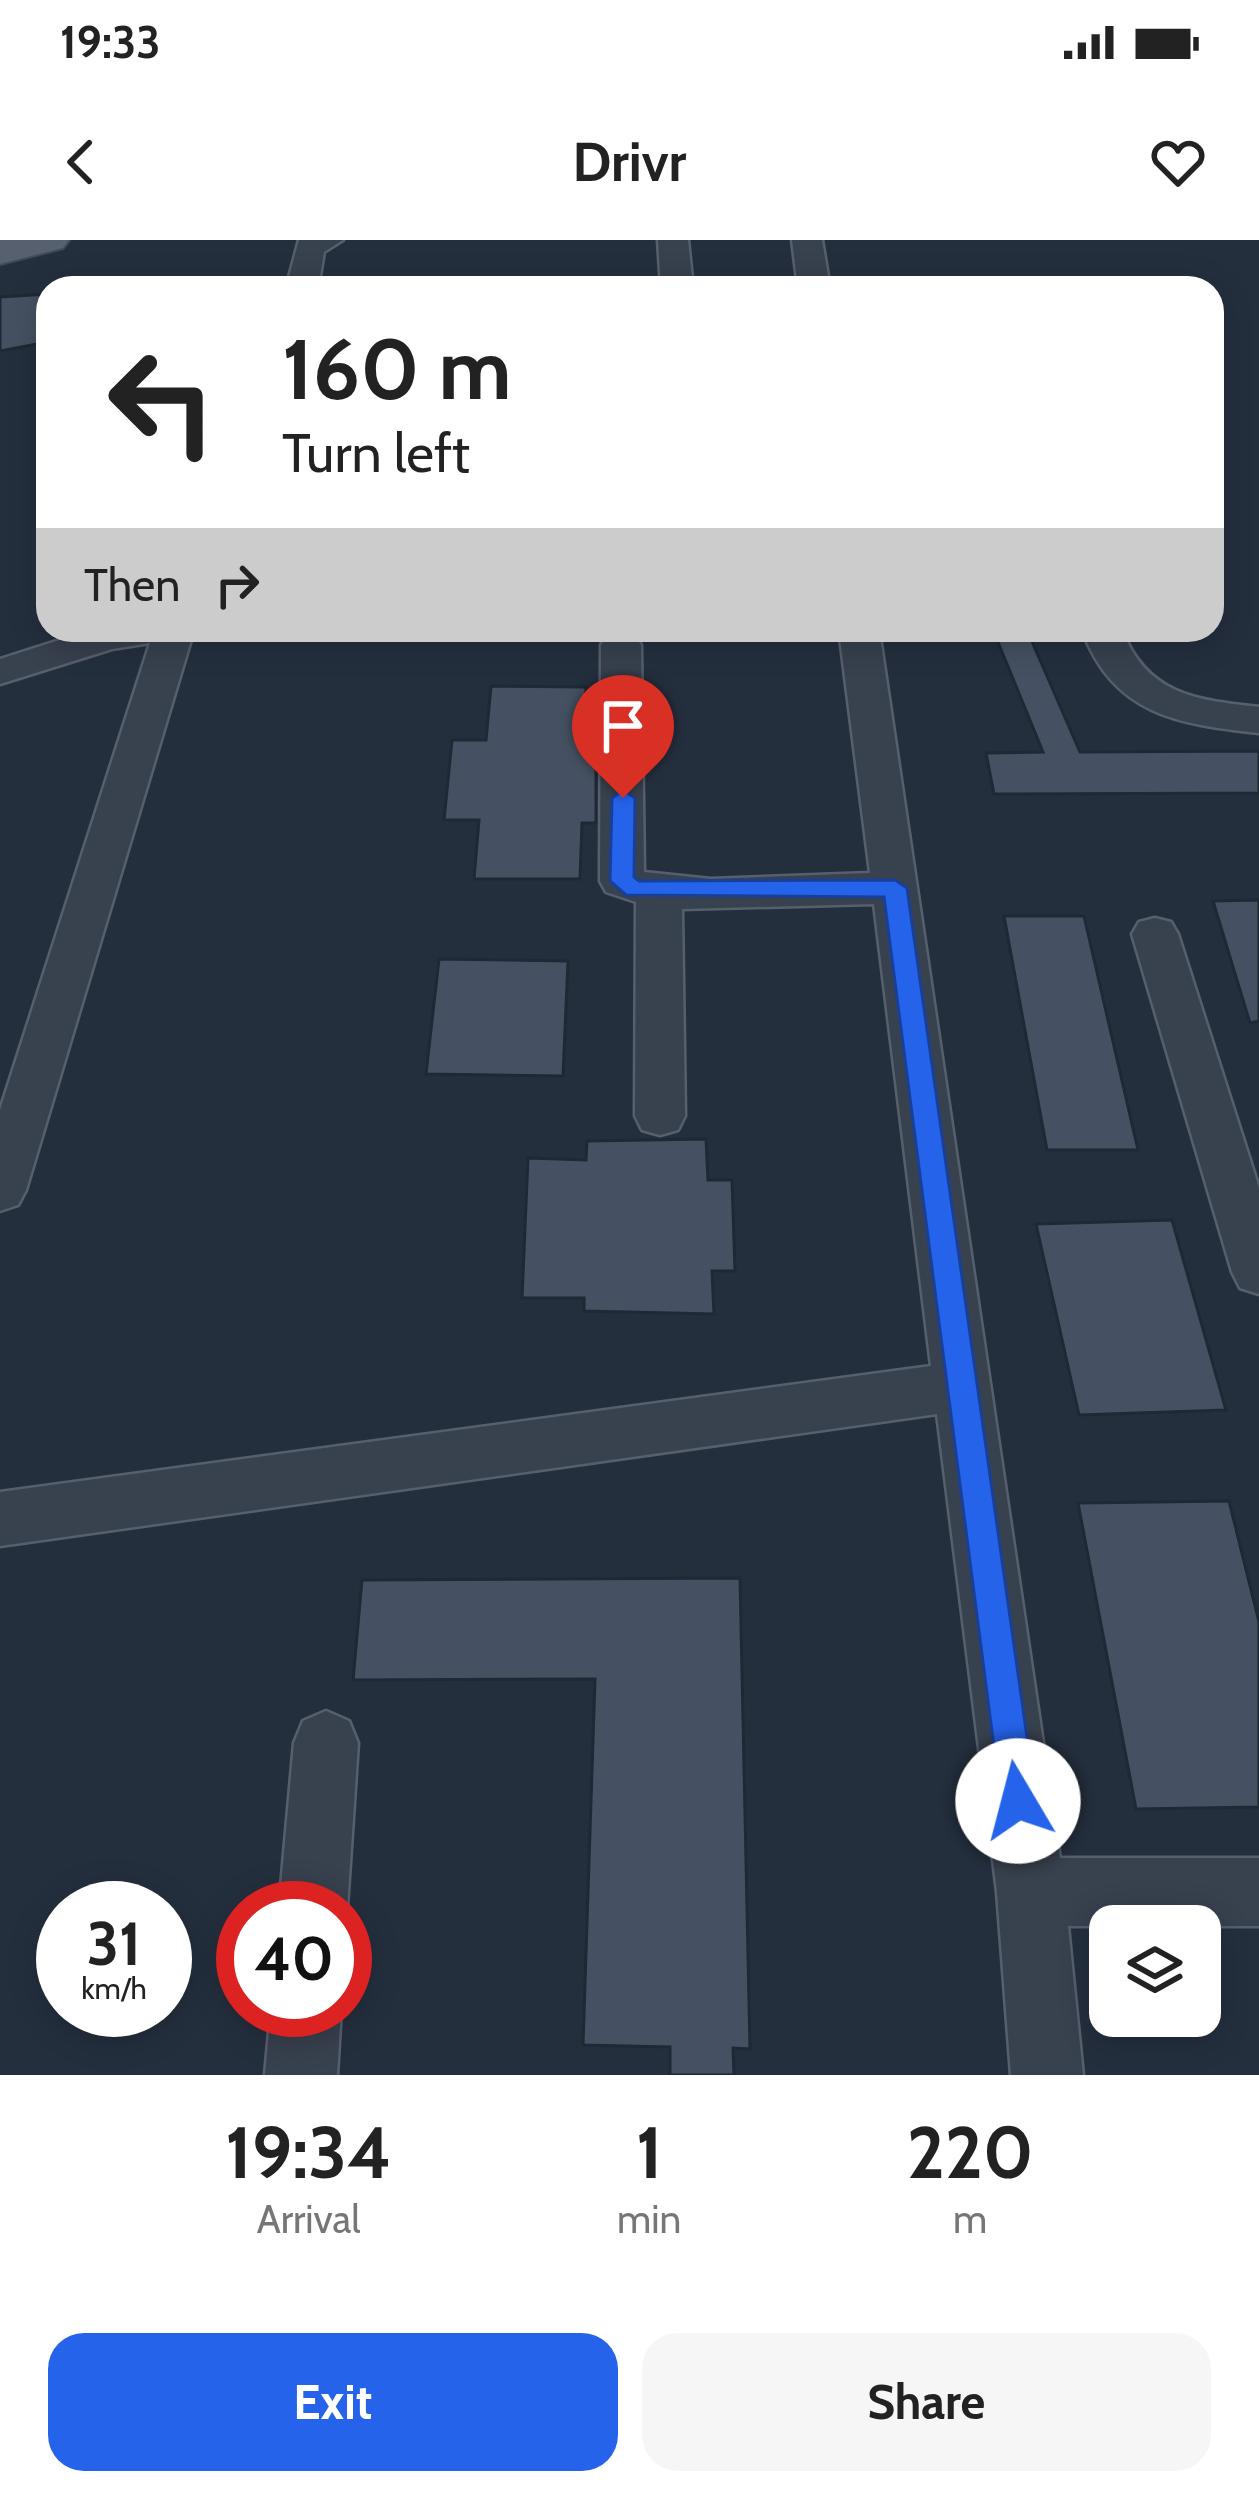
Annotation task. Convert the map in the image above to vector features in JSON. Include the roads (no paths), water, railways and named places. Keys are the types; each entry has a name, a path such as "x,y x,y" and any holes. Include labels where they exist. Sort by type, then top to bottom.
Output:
{"main road":[{"path":"0,252 49,240"}],"street":[{"path":"304,276 310,247 328,240"},
{"path":"673,240 676,276"},
{"path":"807,240 812,276"},
{"path":"0,648 36,638"},
{"path":"0,672 94,642"},
{"path":"0,1190 170,642"},
{"path":"861,642 1031,1892 1047,2075"},
{"path":"1108,642 1120,669 1140,693 1188,713 1259,720"},
{"path":"621,645 622,881 635,889 659,892 895,888"},
{"path":"659,892 660,1116"},
{"path":"1154,934 1259,1272"},
{"path":"0,1519 961,1387"},
{"path":"316,1881 326,1743"},
{"path":"1031,1892 1259,1892"},
{"path":"301,2075 304,2037"}]}
